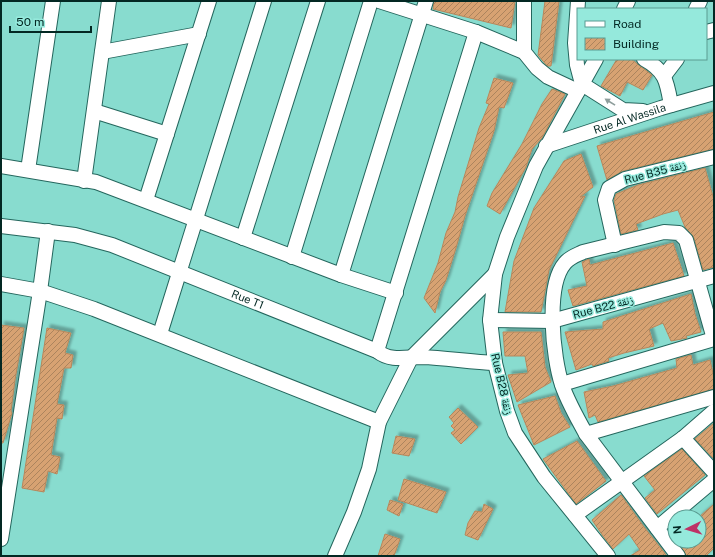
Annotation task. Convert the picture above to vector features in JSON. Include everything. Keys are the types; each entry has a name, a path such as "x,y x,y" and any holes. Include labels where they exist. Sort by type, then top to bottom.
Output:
{"street":[{"path":"28,170 52,1"},
{"path":"84,181 109,1"},
{"path":"146,200 209,1"},
{"path":"160,334 264,1"},
{"path":"243,238 318,1"},
{"path":"292,257 371,1"},
{"path":"379,1 424,8 524,52 548,77 580,88 623,110 632,112 666,107 664,76 656,66 646,60"},
{"path":"524,1 524,52"},
{"path":"341,275 424,8"},
{"path":"577,15 575,43 580,88"},
{"path":"377,351 396,294 476,32"},
{"path":"102,52 199,34"},
{"name":"Rue B28 زنقة","path":"595,60 536,166 507,237 495,274 490,320 495,363 507,411 515,433 544,477 608,556"},
{"path":"664,76 676,60"},
{"name":"Rue Al Wassila","path":"546,146 714,93"},
{"path":"94,111 167,134"},
{"name":"Rue B35 زنقة","path":"615,245 605,200 609,188 615,183 625,179 713,160"},
{"path":"1,166 96,182 292,257 396,294"},
{"name":"Rue T1","path":"1,226 48,231 93,239 180,272 377,351 383,356 400,359 423,357 495,363"},
{"path":"1,537 40,291 48,231"},
{"path":"562,384 714,339 683,235 679,233 664,232 583,252 572,257 565,263 559,273 552,321 562,384 574,413 586,434 678,556"},
{"path":"335,556 354,512 369,469 379,422 411,358 495,274"},
{"name":"Rue B22 زنقة","path":"490,320 552,321 697,282 714,276"},
{"path":"1,284 40,291 94,308 379,422"},
{"path":"586,434 714,397"},
{"path":"575,515 683,438 714,411"},
{"path":"683,438 714,472"},
{"path":"657,528 714,480"}],"building":[{"path":"434,1 515,1 511,28 433,9"},
{"path":"545,1 559,1 551,66 547,66 538,55"},
{"path":"616,60 632,60 652,75 643,90 627,82 620,96 601,86"},
{"path":"494,78 513,83 504,108 499,107 494,131 465,216 446,280 440,292 435,313 424,298 438,263 446,233 455,212 458,197 479,128 489,104 486,103"},
{"path":"552,89 565,94 542,138 532,149 526,167 500,214 487,206 492,193 522,144 542,104"},
{"path":"714,112 714,149 623,171 607,180 597,146"},
{"path":"581,154 593,187 580,197 585,196 549,270 541,312 505,312 514,261 534,208 564,161"},
{"path":"705,168 714,200 714,267 703,270 694,238 685,227 678,210 636,224 638,230 621,234 614,200 616,194 638,185"},
{"path":"673,243 684,276 573,306 568,290 587,286 582,262 589,259 590,265"},
{"path":"691,294 695,314 701,332 686,336 687,338 671,341 663,323 649,329 654,346 624,353 608,358 609,361 593,366 592,364 576,370 565,332 603,329 603,322"},
{"path":"1,325 24,328 15,380 12,413 3,443 1,443"},
{"path":"47,328 71,333 65,353 73,355 71,368 64,368 57,404 64,405 62,419 57,418 51,455 60,457 57,474 48,471 44,492 22,488"},
{"path":"503,332 541,332 545,367 551,382 517,402 508,375 528,373 525,356 505,356"},
{"path":"691,355 693,365 710,360 714,378 714,389 598,422 595,415 589,418 584,392 613,386 677,368 676,359"},
{"path":"555,396 561,413 570,427 534,445 518,405"},
{"path":"458,408 478,427 461,444 451,433 455,430 451,426 454,423 449,417"},
{"path":"714,423 714,459 695,439"},
{"path":"396,436 415,439 409,456 392,453"},
{"path":"577,441 606,481 576,504 543,459"},
{"path":"682,449 705,475 657,514 645,498 655,490 644,476"},
{"path":"404,479 446,492 437,513 398,500"},
{"path":"621,495 667,556 630,556 640,550 629,534 613,549 603,536 592,520"},
{"path":"390,500 403,504 399,516 387,510"},
{"path":"484,504 493,509 478,540 465,535 468,523 475,511 482,512"},
{"path":"714,504 714,548 706,556 686,556 682,549 707,549 707,510"},
{"path":"385,534 400,539 394,556 378,556"}]}
